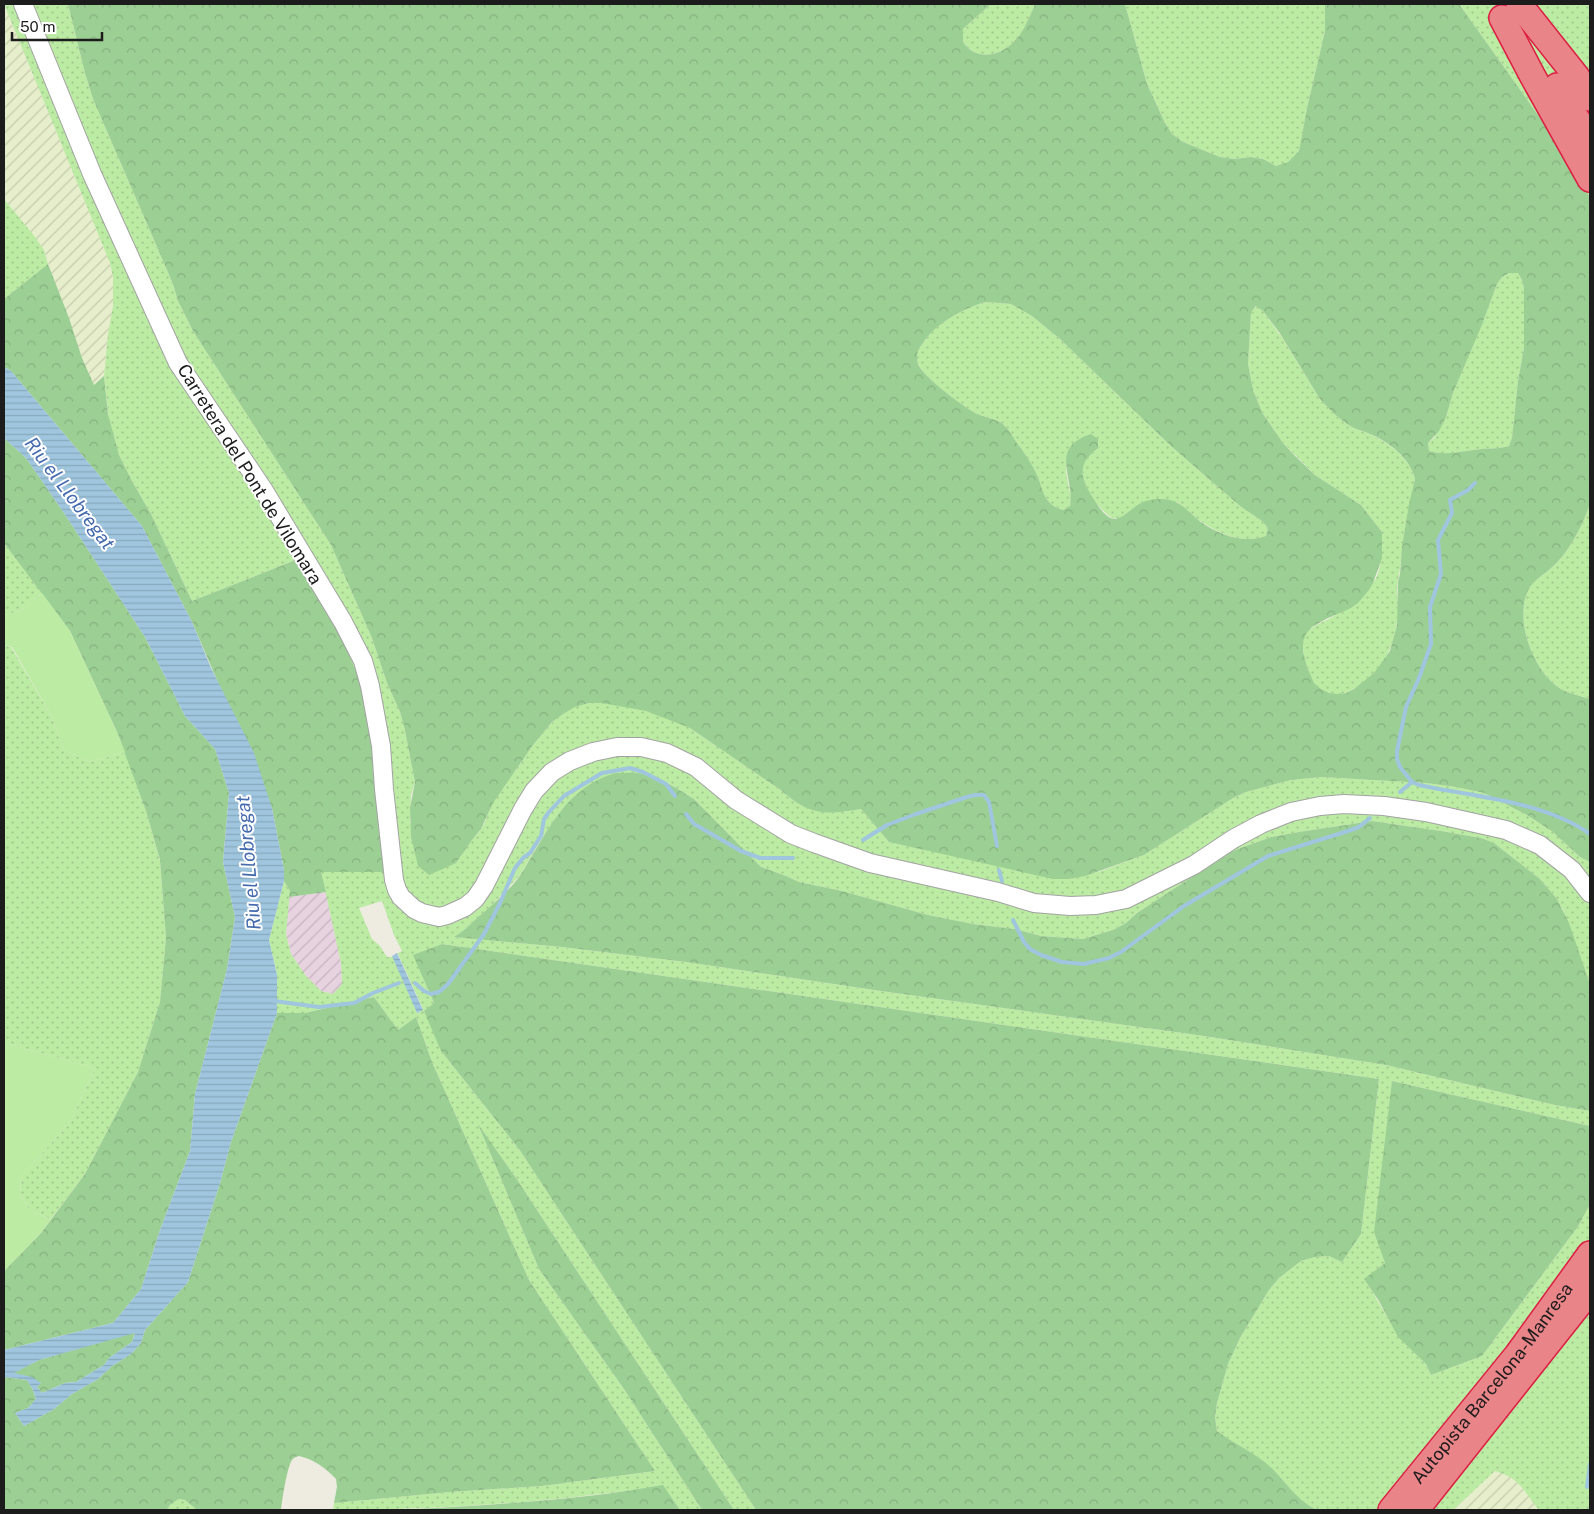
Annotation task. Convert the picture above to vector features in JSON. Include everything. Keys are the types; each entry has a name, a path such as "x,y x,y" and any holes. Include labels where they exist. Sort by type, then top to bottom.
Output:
{"highway":[{"path":"1504,8 1583,83 1590,98"},
{"path":"1504,8 1515,32 1557,87 1590,141"},
{"path":"1504,8 1532,75 1590,179"},
{"name":"Autopista Barcelona-Manresa","path":"1391,1510 1517,1355 1590,1254"},
{"name":"Autopista Barcelona-Manresa","path":"1416,1510 1580,1304 1590,1286"}],"street":[{"name":"Carretera del Pont de Vilomara","path":"23,4 92,174 178,363 264,489 363,660 370,686 381,746 392,870 397,890 414,909 429,915 439,916 447,915 465,907 484,886 534,791 552,772 570,761 593,752 617,747 641,747 667,753 696,767 736,800 791,834 814,844 870,863 998,892 1034,904 1096,905 1126,900 1194,865 1233,839 1261,824 1291,812 1320,806 1344,804 1384,806 1426,812 1506,830 1540,845 1572,870 1589,894"}],"shaded area":[{"path":"326,892 341,963 342,984 333,994 321,991 306,976 291,954 286,934 289,897"}],"green space":[{"path":"4,4 110,263 113,277 113,306 104,376 94,385 82,358 44,250 4,199"},
{"path":"4,4 68,4 93,99 173,284 178,301 193,331 331,545 372,638 404,726 415,782 411,795 410,823 456,863 483,826 492,804 501,789 538,738 557,718 567,711 578,705 590,703 628,706 667,718 690,728 801,805 810,809 828,812 861,809 889,842 1069,879 1101,871 1144,855 1233,798 1246,792 1291,780 1321,777 1426,783 1484,793 1527,815 1553,832 1580,857 1590,862 1590,984 1563,910 1557,899 1540,879 1494,843 1481,838 1372,821 1271,837 1230,852 1113,930 1083,939 1041,936 1015,929 973,924 928,915 842,891 799,882 761,867 694,799 670,784 643,774 616,773 558,815 520,875 492,905 455,937 562,947 686,962 1204,1036 1386,1065 1555,1105 1590,1111 1590,1126 1392,1081 1382,1252 1385,1263 1365,1279 1392,1325 1409,1347 1426,1364 1431,1375 1482,1356 1579,1225 1590,1204 1590,1510 1539,1510 1517,1482 1495,1471 1453,1510 1317,1510 1297,1496 1263,1461 1217,1431 1215,1417 1217,1403 1228,1364 1240,1338 1269,1290 1279,1278 1301,1261 1329,1256 1342,1262 1361,1234 1379,1079 442,944 414,955 434,1004 441,1051 519,1149 756,1510 734,1510 516,1178 479,1126 539,1269 624,1389 702,1510 680,1510 663,1486 507,1503 449,1507 333,1510 334,1503 450,1492 542,1486 655,1471 529,1280 432,1062 416,1017 398,1030 374,997 305,1013 277,1013 277,975 269,940 284,881 290,891 286,934 291,954 306,976 321,991 333,994 342,984 341,963 321,872 385,872 363,688 347,650 317,589 298,559 192,601 151,514 119,455 109,420 104,376 113,306 113,277 110,263","holes":["382,901 402,951 391,957 387,957 380,946 372,939 359,908","398,954 423,1009 417,1013 393,956"]},
{"path":"68,4 991,4 963,29 963,42 965,45 974,52 987,55 1005,49 1015,41 1024,28 1035,4 1125,4 1147,84 1172,134 1183,142 1220,157 1263,159 1276,166 1288,162 1299,151 1325,31 1325,4 1459,4 1543,122 1582,182 1590,198 1590,504 1583,522 1569,547 1557,563 1530,587 1525,599 1523,613 1528,643 1542,670 1561,689 1590,699 1590,862 1580,857 1553,832 1527,815 1484,793 1426,783 1321,777 1291,780 1246,792 1233,798 1144,855 1085,876 1053,879 889,842 861,809 828,813 819,812 801,805 690,728 646,711 602,703 589,703 575,707 552,722 533,745 493,803 481,829 456,863 429,875 418,866 411,837 410,808 415,782 404,726 372,638 331,545 193,331 178,301 173,284 93,99","holes":["1509,273 1518,273 1524,289 1524,348 1518,381 1512,438 1509,446 1448,453 1429,451 1428,443 1439,431 1446,417 1453,393 1497,284 1502,277","986,302 1011,304 1032,316 1060,339 1172,447 1240,506 1262,521 1268,528 1266,536 1249,539 1232,537 1216,531 1201,522 1175,501 1167,499 1146,501 1120,518 1109,517 1093,497 1083,476 1083,467 1086,460 1098,448 1098,439 1091,434 1078,440 1070,447 1067,455 1066,464 1071,495 1070,506 1063,510 1051,504 1045,496 1031,463 1005,426 975,413 962,404 934,383 918,364 918,351 930,334 952,316","1256,306 1263,311 1279,332 1320,399 1327,407 1352,427 1377,437 1391,446 1409,464 1415,479 1402,547 1398,582 1397,625 1390,651 1374,673 1346,693 1329,693 1314,683 1307,667 1303,642 1306,634 1312,627 1351,608 1369,590 1382,558 1382,532 1361,505 1315,475 1296,457 1283,443 1263,414 1253,390 1248,364 1251,312"]},
{"path":"991,4 1035,4 1024,29 1015,41 999,52 986,55 973,51 963,42 963,29"},
{"path":"1125,4 1325,4 1325,31 1299,152 1288,162 1276,166 1263,159 1220,157 1183,142 1172,134 1147,84"},
{"path":"1459,4 1590,4 1590,198 1582,182 1543,122"},
{"path":"4,199 44,250 48,264 4,299"},
{"path":"48,264 82,358 94,385 104,376 108,414 119,455 151,514 192,601 298,559 317,589 347,650 363,688 376,748 385,872 321,872 326,892 289,897 290,891 284,881 284,870 272,808 192,622 142,526 11,371 4,367 4,299"},
{"path":"1509,273 1518,273 1524,289 1524,348 1518,381 1512,438 1509,446 1448,453 1429,451 1428,443 1434,438 1446,417 1453,393 1497,284 1502,277"},
{"path":"986,302 1011,304 1032,316 1060,339 1172,447 1240,506 1262,521 1268,528 1266,536 1241,539 1225,534 1209,527 1177,502 1136,507 1121,518 1112,518 1095,501 1083,477 1082,469 1084,462 1098,448 1067,455 1066,472 1071,498 1070,506 1063,510 1051,504 1045,496 1031,463 1005,426 975,413 962,404 934,383 918,364 917,354 919,348 936,328 961,312"},
{"path":"1257,306 1263,311 1283,339 1320,399 1348,424 1377,438 1398,452 1409,464 1415,479 1402,548 1397,584 1397,624 1391,647 1386,658 1371,676 1350,691 1341,694 1331,694 1315,684 1310,676 1303,649 1303,641 1305,635 1313,627 1338,613 1376,579 1380,566 1382,532 1361,505 1315,475 1283,443 1263,414 1253,390 1248,364 1251,311"},
{"path":"4,438 26,458 64,513 145,637 185,716 215,749 229,793 223,862 235,917 227,969 195,1094 190,1151 160,1230 141,1289 113,1323 4,1350 4,1271 41,1233 85,1174 138,1072 160,1002 166,938 160,860 146,811 117,732 70,631 4,543"},
{"path":"1590,504 1590,699 1561,689 1542,670 1528,643 1523,613 1525,599 1530,587 1557,563 1569,547 1583,522"},
{"path":"4,543 42,593 21,611 4,615"},
{"path":"42,593 70,631 125,752 90,762 64,750 52,717 12,647 4,645 4,615 21,611"},
{"path":"4,645 11,647 52,717 64,750 90,762 125,752 146,811 160,861 166,938 160,1002 138,1072 85,1174 51,1219 29,1210 20,1195 21,1177 70,1122 95,1068 8,1044 4,1039"},
{"path":"616,773 644,774 657,778 676,788 694,799 761,867 799,882 842,891 928,915 973,924 1015,929 1041,936 1083,939 1113,930 1230,852 1271,837 1372,821 1481,838 1494,843 1540,879 1557,899 1569,923 1590,984 1590,1111 1555,1105 1386,1065 1204,1036 686,962 562,947 454,937 513,884 559,813 571,800 599,779"},
{"path":"442,944 1379,1079 1361,1234 1342,1262 1329,1256 1315,1257 1301,1261 1279,1278 1269,1290 1240,1338 1228,1364 1217,1403 1215,1417 1217,1431 1266,1463 1302,1501 1317,1510 756,1510 519,1149 441,1051 424,1011 434,1003 413,955"},
{"path":"374,997 398,1030 416,1017 432,1062 529,1280 655,1471 542,1486 450,1492 334,1503 337,1487 336,1479 319,1464 299,1456 292,1460 288,1470 281,1510 197,1510 185,1500 179,1499 166,1510 4,1510 4,1378 27,1380 33,1390 36,1399 28,1408 15,1413 24,1426 54,1409 72,1394 98,1379 112,1366 131,1354 141,1343 145,1330 188,1282 220,1183 231,1142 277,1013 305,1013"},
{"path":"4,1039 8,1044 95,1068 70,1122 21,1177 20,1195 29,1210 51,1219 41,1233 4,1271"},
{"path":"1392,1081 1590,1126 1590,1204 1579,1225 1482,1356 1431,1375 1426,1364 1398,1337 1379,1301 1364,1279 1385,1263 1374,1232"},
{"path":"478,1124 516,1178 734,1510 702,1510 624,1389 539,1269"},
{"path":"135,1332 132,1342 109,1358 104,1365 76,1382 65,1383 42,1393 37,1387 41,1383 13,1373 39,1360"},
{"path":"1495,1471 1508,1475 1519,1483 1539,1510 1453,1510"},
{"path":"663,1485 680,1510 397,1510 564,1499"},
{"path":"179,1499 185,1500 197,1510 166,1510"}],"water":[{"name":"Riu el Llobregat","path":"4,367 11,371 142,526 192,622 211,668 254,753 272,808 284,870 284,881 269,940 277,975 277,1013 231,1142 220,1183 188,1282 145,1330 141,1343 131,1354 112,1366 98,1379 72,1394 54,1409 24,1426 15,1413 28,1408 36,1399 27,1380 4,1378 4,1350 113,1323 141,1289 160,1230 190,1151 195,1094 227,969 235,917 223,862 229,793 215,749 185,716 145,637 64,513 26,458 4,438","holes":["135,1333 132,1342 109,1358 104,1365 76,1382 65,1383 42,1393 37,1387 41,1383 32,1377 14,1373 39,1360"]},
{"path":"397,953 423,1010 417,1013 392,956"}],"waterway":[{"path":"1475,483 1468,490 1450,500 1452,513 1438,540 1441,574 1430,607 1431,644 1406,707 1397,759 1400,767 1412,782 1419,785 1530,807 1551,814 1590,834"},
{"path":"415,983 431,994 439,992 448,984 484,934 515,868 530,853 541,836 544,819 564,796 602,773 630,768 643,772 666,784 675,796"},
{"path":"1400,792 1412,782"},
{"path":"863,840 887,825 916,814 967,797 984,795 989,802 997,846"},
{"path":"686,814 694,824 741,851 760,858 793,858"},
{"path":"1013,920 1024,942 1030,949 1041,955 1062,962 1084,964 1109,958 1121,952 1184,906 1268,856 1359,827 1370,818"},
{"path":"999,870 1002,881"},
{"path":"274,1001 319,1007 354,1003 399,983"},
{"path":"1587,1487 1590,1464"}]}
